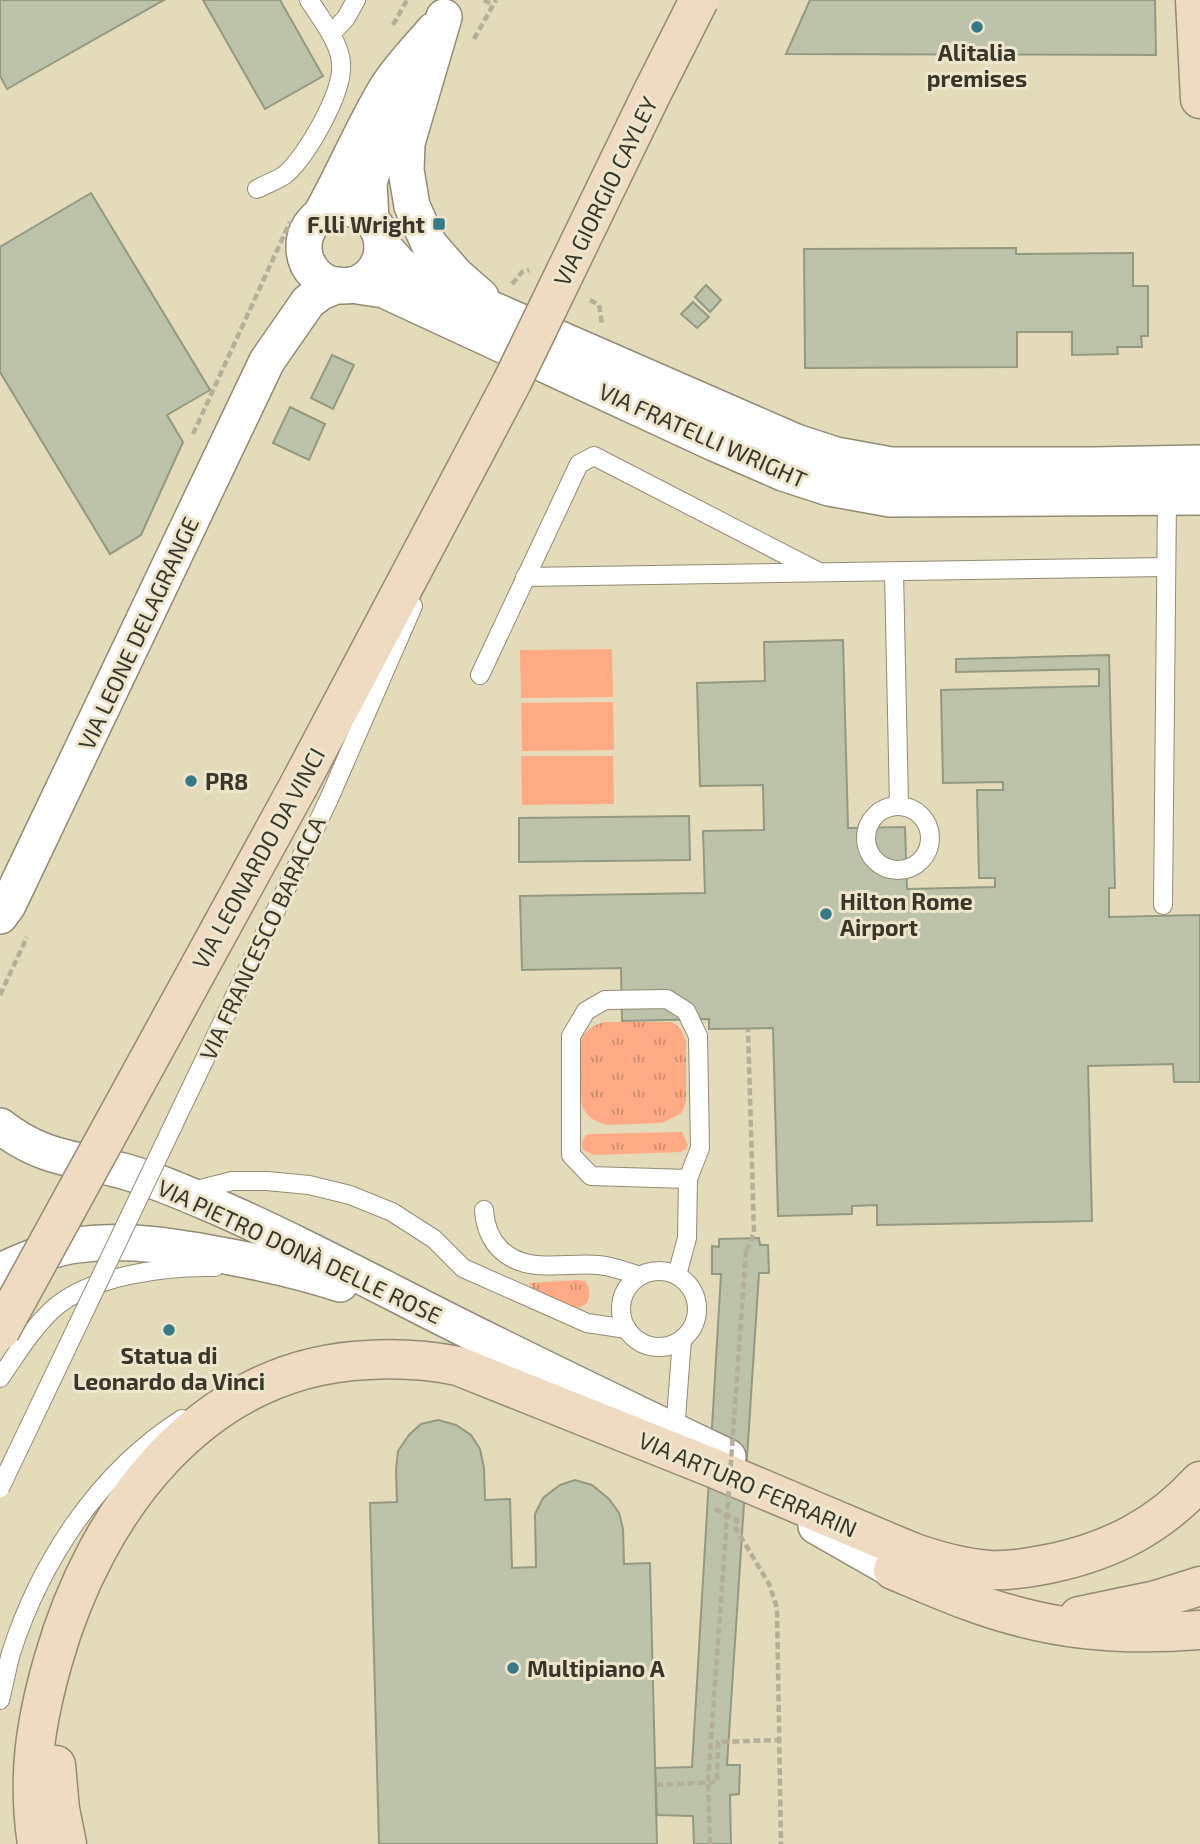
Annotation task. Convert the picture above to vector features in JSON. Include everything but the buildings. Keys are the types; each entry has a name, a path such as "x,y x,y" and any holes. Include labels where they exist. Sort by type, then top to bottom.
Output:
{"main road":[{"name":"VIA GIORGIO CAYLEY","path":"512,382 699,0"},
{"path":"1195,0 1200,99"},
{"name":"VIA LEONARDO DA VINCI","path":"0,1331 299,785 512,382"},
{"name":"VIA ARTURO FERRARIN","path":"481,1356 792,1523 893,1570 983,1606"},
{"name":"VIA ARTURO FERRARIN","path":"98,1548 141,1481 198,1426 236,1399 278,1377 315,1366 353,1360 436,1361 481,1356 713,1468 926,1558 981,1569 1023,1569 1111,1546 1162,1517 1183,1500 1200,1481"},
{"path":"37,1844 33,1785 38,1717 67,1617 98,1548"},
{"path":"67,1844 57,1789 56,1743 69,1634 81,1590 98,1548"},
{"path":"983,1606 1024,1615 1077,1616 1130,1606 1200,1586"},
{"path":"983,1606 1031,1620 1092,1631 1147,1633 1200,1630"}],"street":[{"path":"449,8 380,146 369,183 380,258 374,270 364,279 345,285 326,282 316,275 308,264 304,253 307,231 321,214 388,86 449,8"},
{"name":"VIA FRATELLI WRIGHT","path":"449,8 407,143 406,170 412,206 429,244 456,275 496,311"},
{"path":"321,214 348,208 360,212 376,233"},
{"name":"VIA FRATELLI WRIGHT","path":"376,233 398,263 421,281 496,311 680,409 783,473 829,488 890,499 938,482 1186,484"},
{"name":"VIA LEONE DELAGRANGE","path":"3,919 267,360 287,293 304,253"},
{"name":"VIA FRATELLI WRIGHT","path":"345,285 384,290 680,409"},
{"name":"VIA LEONE DELAGRANGE","path":"267,360 308,302 321,292 345,285"},
{"name":"VIA PIETRO DONÀ DELLE ROSE","path":"0,1126 42,1152 126,1172 185,1193 295,1244 481,1356 675,1431 914,1544 963,1561 1023,1569"},
{"path":"0,1273 52,1250 76,1245 123,1242 199,1250 306,1274 386,1300 481,1356"},
{"path":"713,1468 893,1570"}],"lane":[{"path":"257,189 284,175 302,156 327,114 340,81 341,62 331,34 309,0"},
{"path":"331,34 346,18 356,0"},
{"name":"VIA FRANCESCO BARACCA","path":"0,1488 328,801 512,382"},
{"path":"480,675 579,464 594,456 821,573"},
{"path":"1163,905 1166,568 1186,484"},
{"path":"525,577 1166,568"},
{"path":"894,572 899,805"},
{"path":"677,1275 687,1238 688,1179 700,1148 698,1036 687,1011 667,999 605,1000 586,1011 571,1036 570,1156 591,1176 688,1179"},
{"path":"185,1193 232,1181 267,1181 309,1185 350,1195 392,1212 434,1239 463,1268 587,1323 627,1329"},
{"path":"484,1210 485,1223 494,1243 509,1258 532,1266 599,1265 640,1276"},
{"path":"0,1378 33,1331 54,1308 111,1279 144,1272 202,1267 249,1268 306,1274"},
{"path":"652,1272 677,1275 686,1283 697,1306 691,1330 671,1345 646,1345 635,1339 622,1318 624,1294 640,1276 652,1272"},
{"path":"675,1431 682,1339"},
{"path":"0,1700 11,1655 25,1615 44,1575 63,1541 111,1477 136,1453 194,1412 278,1377"}],"path":[{"path":"474,39 494,3 484,0"},
{"path":"710,1844 708,1782 746,1251 754,1233 748,1029"},
{"path":"713,1508 737,1520 735,1527 757,1563 777,1608 781,1844"},
{"path":"656,1786 717,1782 718,1742 779,1740"}],"shaded area":[{"path":"0,0 1200,0 1200,1844 0,1844"}],"green space":[{"path":"612,649 613,697 521,698 520,650"},
{"path":"613,702 614,750 522,751 521,703"},
{"path":"521,756 613,756 614,804 522,805"},
{"path":"604,1022 672,1022 680,1028 686,1041 686,1102 680,1114 662,1123 607,1125 589,1116 582,1105 582,1038 591,1028"},
{"path":"682,1132 688,1145 681,1152 594,1155 583,1150 582,1146 586,1135 591,1134"},
{"path":"585,1281 589,1291 586,1304 578,1307 572,1307 532,1288 529,1283"}],"place":[{"name":"Alitalia premises","path":"977,27"},
{"name":"F.lli Wright","path":"439,224"},
{"name":"PR8","path":"191,781"},
{"name":"Hilton Rome Airport","path":"826,914"},
{"name":"Statua di Leonardo da Vinci","path":"169,1330"},
{"name":"Multipiano A","path":"513,1668"}]}
